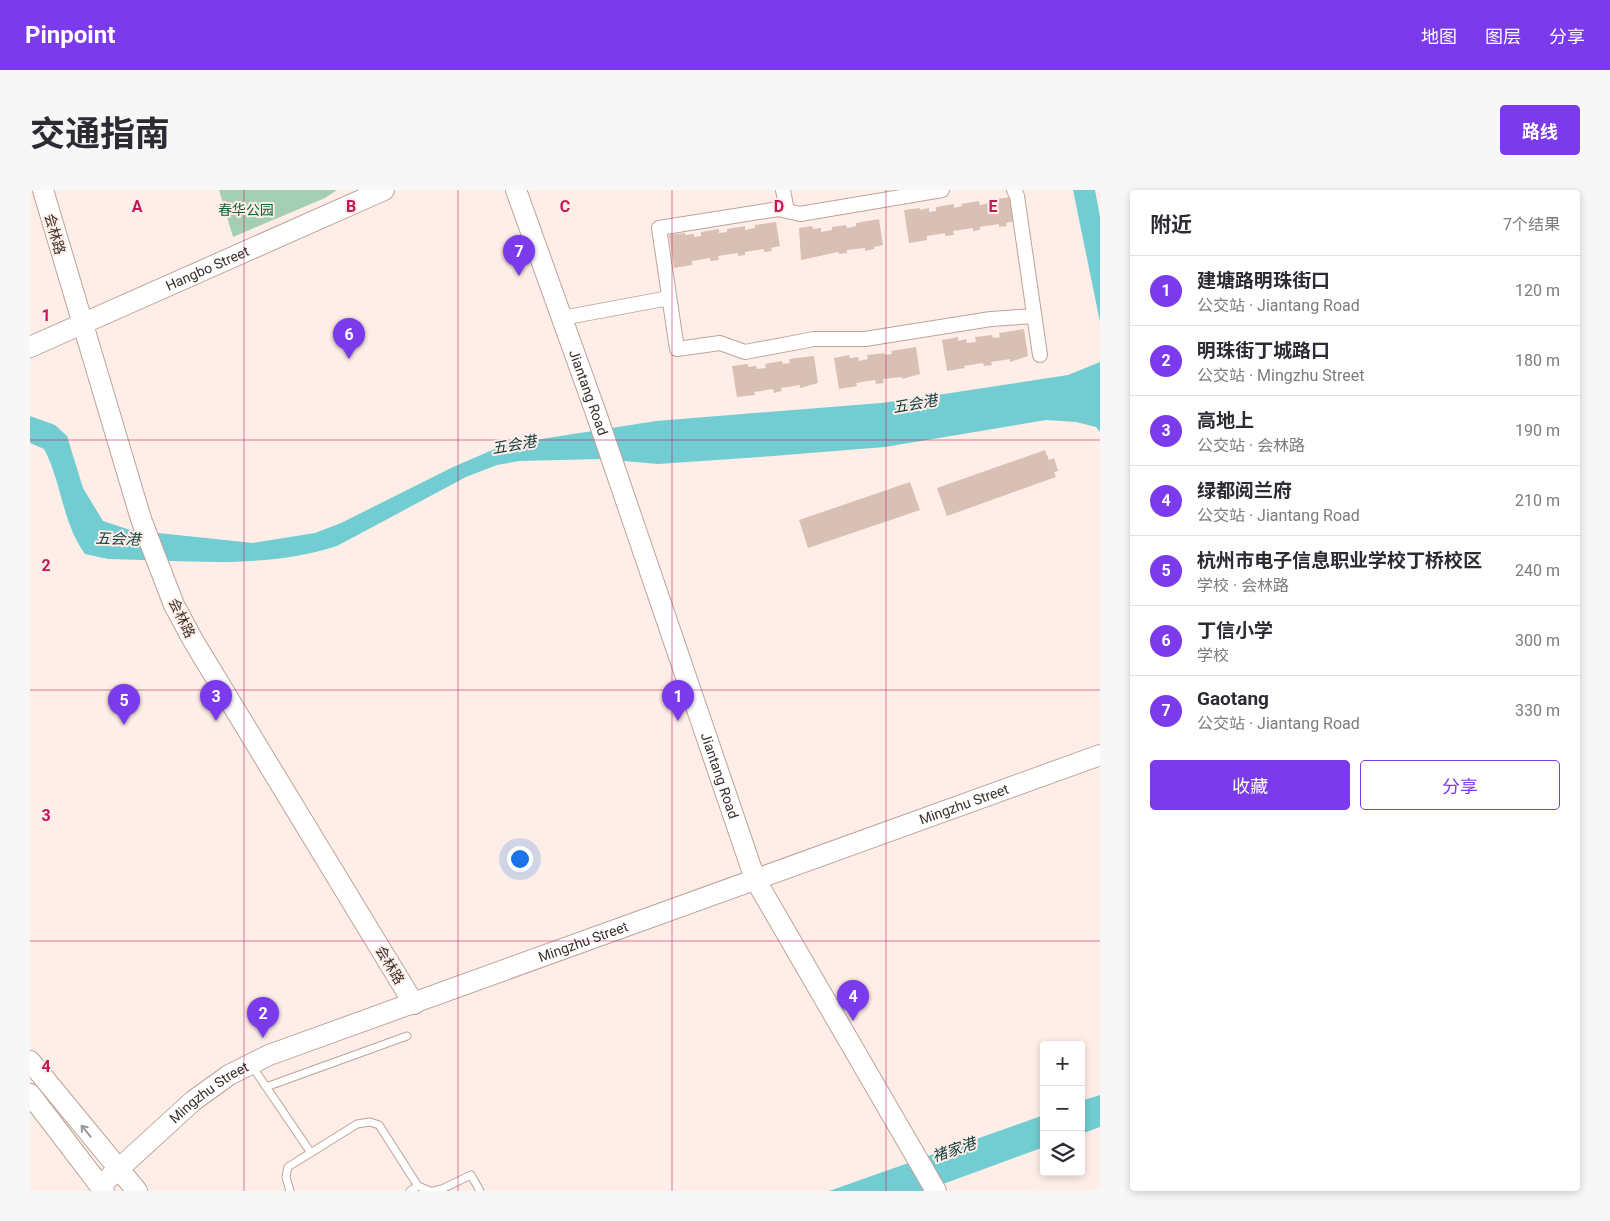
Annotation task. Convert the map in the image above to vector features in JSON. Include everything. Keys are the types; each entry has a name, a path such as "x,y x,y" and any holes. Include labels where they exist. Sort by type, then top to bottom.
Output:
{"street":[{"name":"会林路","path":"42,190 141,519 174,604 194,642 414,1004"},
{"name":"Hangbo Street","path":"30,347 384,190"},
{"name":"Jiantang Road","path":"516,190 597,416 755,879 936,1191"},
{"path":"783,190 787,211"},
{"path":"942,190 800,214 778,209 659,228 677,349 720,343 745,352 814,339 865,339 991,319 1034,316"},
{"path":"1014,190 1040,355"},
{"path":"562,318 669,298"},
{"name":"Mingzhu Street","path":"102,1189 117,1168 193,1101 229,1075 277,1052 1100,755"},
{"path":"30,1061 137,1191"},
{"path":"30,1094 102,1189"}],"lane":[{"path":"266,1088 407,1036"},
{"path":"250,1064 311,1152"},
{"path":"290,1191 286,1177 288,1166 357,1124 370,1122 379,1125 418,1186 430,1191"},
{"path":"433,1191 442,1189 471,1175 480,1191"},
{"path":"410,1191 418,1186"}],"green space":[{"name":"春华公园","path":"219,190 337,190 325,198 233,237"}],"water":[{"path":"1073,190 1095,190 1100,217 1100,322"},
{"name":"五会港","path":"1100,362 1100,432 1096,427 1076,422 1046,420 885,447 773,456 658,464 600,459 519,461 497,465 466,477 337,546 281,558 253,561 195,562 108,559 85,554 71,529 55,475 44,449 30,443 30,416 55,425 67,436 83,488 103,521 130,530 253,543 315,533 341,523 453,467 504,445 656,421 881,403 1068,375"},
{"path":"1100,1095 1100,1127 1085,1133 1085,1131 1085,1100"},
{"name":"褚家港","path":"1040,1116 1040,1148 924,1191 829,1191"}],"building":[{"path":"1011,197 1015,221 1006,223 1007,226 999,227 999,224 980,227 980,230 973,231 973,228 953,231 954,235 945,236 945,233 927,236 927,240 909,243 904,210 929,208 929,212 936,211 936,207 954,204 954,208 962,206 961,204 979,201 980,205 990,203 990,200"},
{"path":"879,219 883,245 865,251 865,248 847,250 847,253 839,254 838,252 801,260 799,228 812,226 813,229 821,228 821,232 832,230 832,227 846,225 847,228 856,226 856,223"},
{"path":"776,222 780,246 771,248 772,251 764,252 764,249 745,252 745,255 738,256 738,253 718,256 719,260 710,261 710,258 692,261 692,265 674,268 669,235 685,233 685,235 694,234 694,237 701,236 701,232 719,229 719,233 727,232 727,229 745,226 745,230 755,228 755,225"},
{"path":"1024,329 1028,356 1010,362 1010,359 991,362 992,365 984,366 983,363 947,371 942,340 958,337 958,341 966,339 967,343 976,342 975,337 992,335 993,338 1000,337 999,333"},
{"path":"916,347 920,374 902,379 902,377 883,379 884,383 876,384 875,380 856,383 857,386 839,389 834,358 849,355 850,358 858,357 859,361 868,359 867,355 892,354 891,351"},
{"path":"814,356 818,383 800,388 800,385 781,388 782,391 774,393 773,389 754,392 755,395 737,397 732,366 748,364 748,367 756,366 757,369 766,368 765,364 782,361 783,364 790,363 789,359"},
{"path":"1045,450 1049,460 1054,458 1058,471 1054,472 1056,477 947,516 937,488"},
{"path":"910,482 920,510 808,548 799,520"}],"place":[{"name":"Gaotang","path":"519,276"},
{"name":"丁信小学","path":"349,359"},
{"name":"高地上","path":"216,721"},
{"name":"建塘路明珠街口","path":"678,721"},
{"name":"杭州市电子信息职业学校丁桥校区","path":"124,725"},
{"name":"绿都阅兰府","path":"853,1021"},
{"name":"明珠街丁城路口","path":"263,1038"}]}
